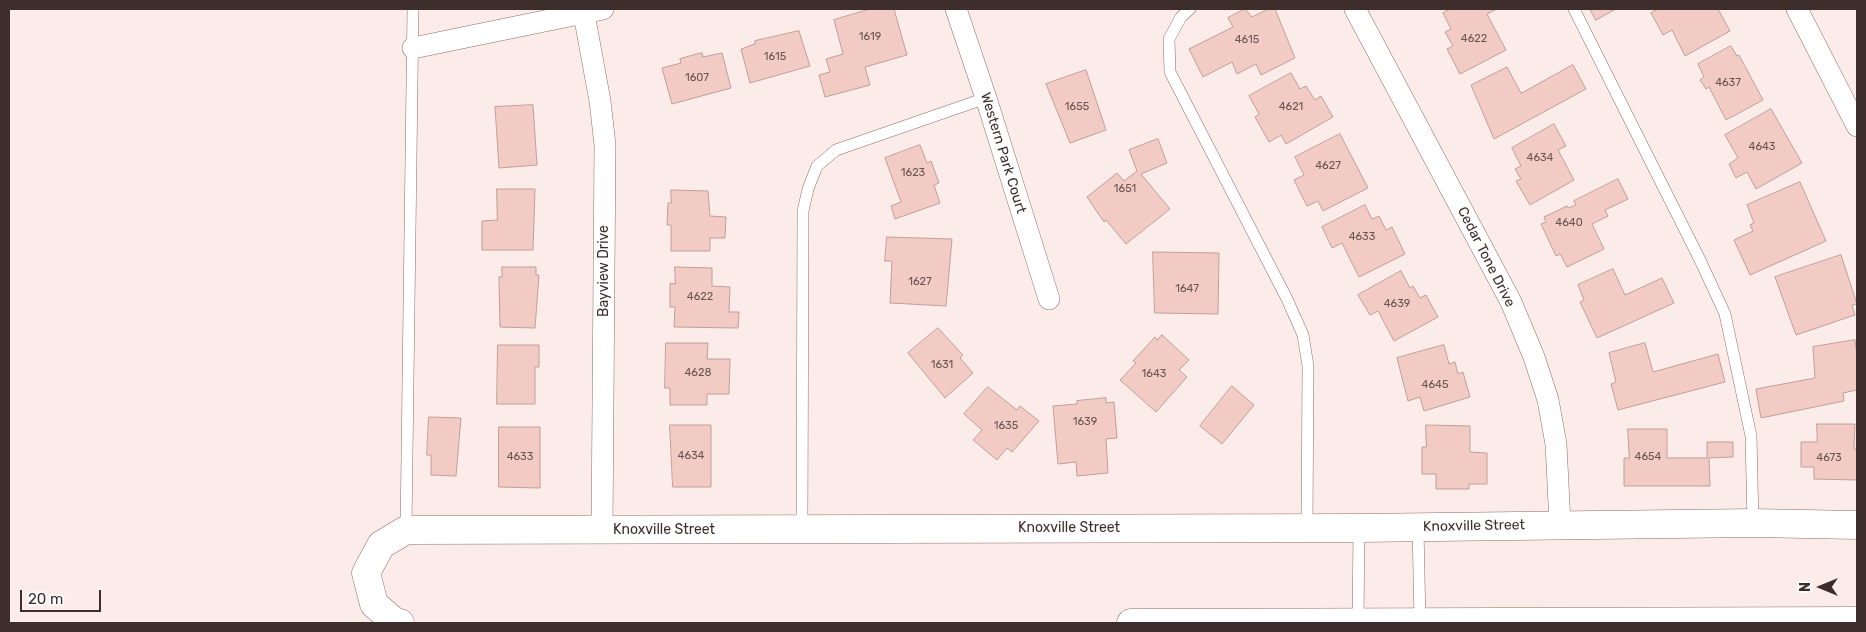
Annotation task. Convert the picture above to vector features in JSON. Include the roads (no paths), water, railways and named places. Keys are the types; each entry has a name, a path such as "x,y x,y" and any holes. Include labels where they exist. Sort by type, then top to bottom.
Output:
{"street":[{"name":"Western Park Court","path":"956,9 1049,299"},
{"name":"Cedar Tone Drive","path":"1355,9 1511,302 1534,357 1548,400 1556,444 1560,524"},
{"path":"1796,9 1857,126"},
{"path":"413,48 594,11"},
{"name":"Bayview Drive","path":"594,11 605,145 602,530"},
{"name":"Knoxville Street","path":"406,530 1359,528 1752,523 1857,525"},
{"path":"400,623 396,623 374,604 366,573 381,545 406,530"},
{"path":"1131,623 1857,620"}],"lane":[{"path":"406,530 413,9"},
{"path":"1190,9 1180,17 1169,39 1170,72 1287,299 1303,335 1308,366 1307,528"},
{"path":"1574,9 1700,260 1725,314 1751,436 1752,523"},
{"path":"802,529 803,211 808,189 817,166 836,150 986,98"},
{"path":"1418,527 1421,622"},
{"path":"1358,623 1359,528"}]}
